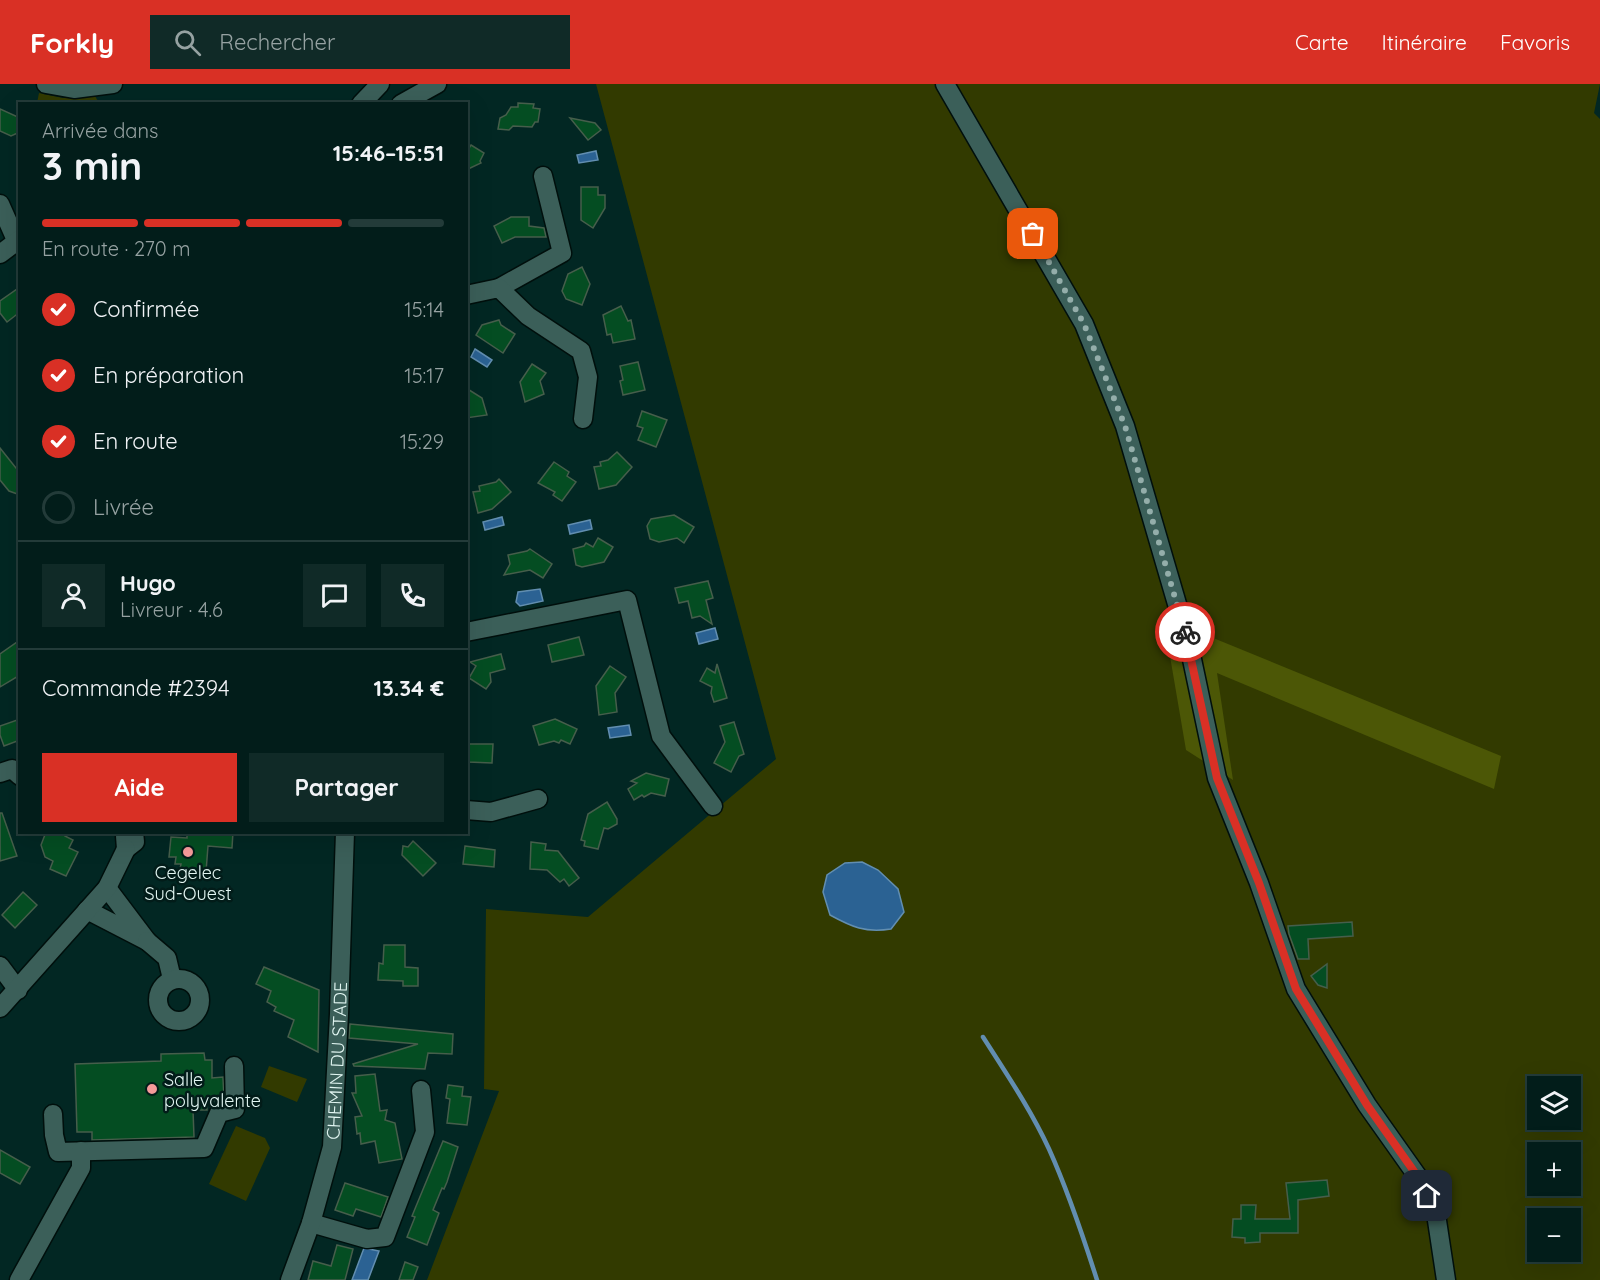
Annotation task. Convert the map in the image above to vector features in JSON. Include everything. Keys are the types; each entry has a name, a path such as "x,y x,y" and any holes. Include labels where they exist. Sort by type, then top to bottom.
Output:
{"street":[{"path":"46,84 74,89 113,84"},
{"path":"364,102 380,84"},
{"path":"405,102 437,84"},
{"path":"945,84 1084,324 1125,426 1189,645 1217,778 1259,883 1296,989 1367,1105 1418,1177 1436,1214 1446,1280"},
{"path":"468,295 499,288 562,253 543,176"},
{"path":"0,204 18,240 0,254"},
{"path":"499,288 528,316 581,351 588,377 583,419"},
{"path":"468,632 627,600 660,736 713,806"},
{"path":"0,773 12,769 18,774"},
{"path":"468,810 491,812 538,798"},
{"path":"0,1008 107,888 127,841 135,842 134,834"},
{"name":"CHEMIN DU STADE","path":"290,1280 311,1223 332,1147 345,834"},
{"path":"107,888 147,941 167,958 172,979"},
{"path":"87,910 147,941"},
{"path":"0,966 18,990"},
{"path":"53,1114 58,1152 204,1148 219,1113 235,1109 234,1066"},
{"path":"311,1223 367,1239 385,1237 424,1132 422,1090"},
{"path":"19,1280 81,1168 81,1151"}],"green space":[{"path":"596,84 1600,84 1594,113 1600,119 1600,1280 427,1280 499,1091 484,1089 486,909 588,917 776,759"},
{"path":"39,93 63,98 95,96 98,102 37,102"},
{"path":"1165,627 1201,633 1501,756 1494,789 1217,673 1233,780 1186,750"},
{"path":"269,1066 307,1079 297,1102 261,1087"},
{"path":"236,1126 265,1138 270,1148 246,1201 209,1184"}],"water":[{"path":"596,151 598,160 579,163 577,155"},
{"path":"475,349 492,360 487,367 471,357"},
{"path":"502,517 504,525 485,530 483,522"},
{"path":"590,520 592,529 570,534 568,525"},
{"path":"540,589 543,601 520,606 516,602 518,592"},
{"path":"715,628 718,639 699,644 696,633"},
{"path":"629,725 631,735 610,738 608,728"},
{"path":"862,862 878,870 898,889 904,912 891,929 859,928 830,915 823,892 827,875 845,863"},
{"path":"364,1248 379,1251 368,1280 352,1280"}],"building":[{"path":"518,103 534,104 533,108 540,109 538,122 535,122 532,127 513,126 509,130 498,129 500,118 506,115 511,107 518,107"},
{"path":"0,109 18,117 18,133 11,136 0,131"},
{"path":"570,118 595,123 601,130 588,140"},
{"path":"471,145 484,153 481,163 468,169 468,150"},
{"path":"581,187 598,187 598,195 605,195 605,208 593,228 581,220"},
{"path":"511,217 529,217 529,226 544,228 546,237 515,237 502,243 494,226"},
{"path":"582,267 590,284 582,305 566,299 562,291 568,274"},
{"path":"18,288 18,314 7,322 0,313 0,301"},
{"path":"621,306 628,321 631,320 635,339 613,343 611,334 607,335 603,315"},
{"path":"499,320 501,325 515,334 503,353 476,335 482,325"},
{"path":"638,362 645,390 623,395 620,366"},
{"path":"532,364 546,373 540,381 544,394 525,402 520,382"},
{"path":"468,389 482,398 487,415 468,418"},
{"path":"642,411 667,420 656,447 638,440 643,428 637,426"},
{"path":"0,448 18,470 18,494 9,491 0,480"},
{"path":"617,452 632,467 616,485 599,489 594,467 601,466 600,462 608,460"},
{"path":"554,462 569,472 567,476 576,482 562,501 553,495 555,492 538,483"},
{"path":"499,479 511,492 492,509 478,513 473,492 480,491 479,486 496,482"},
{"path":"674,515 694,527 684,543 677,538 659,542 650,539 647,526 651,519"},
{"path":"598,538 613,547 604,562 582,567 576,565 573,549 584,546 586,543 593,547"},
{"path":"530,549 552,564 543,578 530,570 504,575 510,564 508,555"},
{"path":"708,581 713,598 706,600 712,624 700,616 692,618 688,601 679,603 675,588"},
{"path":"579,637 584,655 552,662 548,645"},
{"path":"18,641 18,676 0,687 0,654"},
{"path":"501,654 505,669 490,673 491,682 486,689 469,678 476,666 470,662"},
{"path":"717,664 727,698 714,702 712,687 700,681 707,668 715,673"},
{"path":"610,666 626,677 615,693 617,712 599,715 596,686"},
{"path":"555,719 577,729 570,744 561,740 559,743 554,741 539,745 533,726"},
{"path":"18,720 18,741 4,746 0,726"},
{"path":"734,722 744,754 739,756 731,772 714,763 725,742 720,726"},
{"path":"468,744 493,744 492,763 468,762"},
{"path":"646,773 669,779 665,796 651,793 634,800 628,789 637,783 631,781"},
{"path":"607,802 617,819 617,824 608,829 604,828 598,849 584,846 585,841 581,840 588,814"},
{"path":"0,813 2,813 17,856 0,861"},
{"path":"45,834 66,834 65,836 73,840 69,848 78,852 66,876 50,869 53,861 45,857 41,845"},
{"name":"Cegelec Sud-Ouest","path":"187,834 233,834 232,848 208,846 206,872 180,869 181,864 175,864 176,857 169,857 171,837 187,838"},
{"path":"413,841 436,863 423,876 402,855 403,846 408,847"},
{"path":"531,842 546,844 545,850 558,851 579,878 569,886 564,879 560,882 547,870 530,869"},
{"path":"465,846 495,850 494,867 463,864"},
{"path":"23,892 37,905 15,928 2,915"},
{"path":"1352,922 1353,936 1308,939 1309,959 1298,959 1288,926"},
{"path":"384,945 405,945 405,967 418,968 418,986 403,986 403,981 378,980 379,963 383,964"},
{"path":"1327,964 1327,988 1318,985 1311,976"},
{"path":"264,967 319,990 318,1052 288,1037 294,1020 274,1011 276,1007 267,1002 271,991 256,984"},
{"path":"350,1024 453,1034 452,1054 428,1053 425,1069 354,1066 353,1064 418,1044 349,1038"},
{"name":"Salle polyvalente","path":"204,1053 205,1060 212,1060 212,1078 223,1077 224,1100 206,1101 207,1110 193,1110 194,1137 92,1140 92,1132 77,1132 75,1064 161,1061 161,1054"},
{"path":"375,1074 380,1111 387,1110 385,1120 395,1123 402,1159 379,1163 375,1141 361,1144 360,1133 357,1134 355,1117 362,1116 352,1093 356,1093 355,1076"},
{"path":"448,1085 463,1087 462,1096 471,1097 467,1125 447,1123 450,1099 446,1098"},
{"path":"443,1141 458,1147 447,1182 433,1210 439,1213 427,1245 407,1237 415,1217 412,1216"},
{"path":"0,1150 30,1167 20,1184 0,1173"},
{"path":"1327,1180 1329,1196 1298,1200 1298,1233 1260,1233 1260,1242 1245,1243 1245,1238 1232,1237 1233,1219 1241,1219 1241,1205 1256,1205 1255,1219 1290,1219 1286,1183"},
{"path":"345,1183 388,1197 381,1217 356,1209 353,1216 335,1210"},
{"path":"337,1245 353,1249 345,1280 308,1280 313,1261 331,1266"},
{"path":"405,1262 418,1267 413,1280 399,1280"}],"waterway":[{"path":"983,1037 1042,1134 1063,1181 1097,1280"}],"way so far":[{"path":"1033,234 1084,324 1125,426 1185,632"}],"place":[{"name":"Cegelec Sud-Ouest","path":"188,852"},
{"name":"Salle polyvalente","path":"152,1089"}],"route":[{"path":"1185,632 1217,778 1259,883 1296,989 1367,1105 1418,1177 1427,1196"}]}
